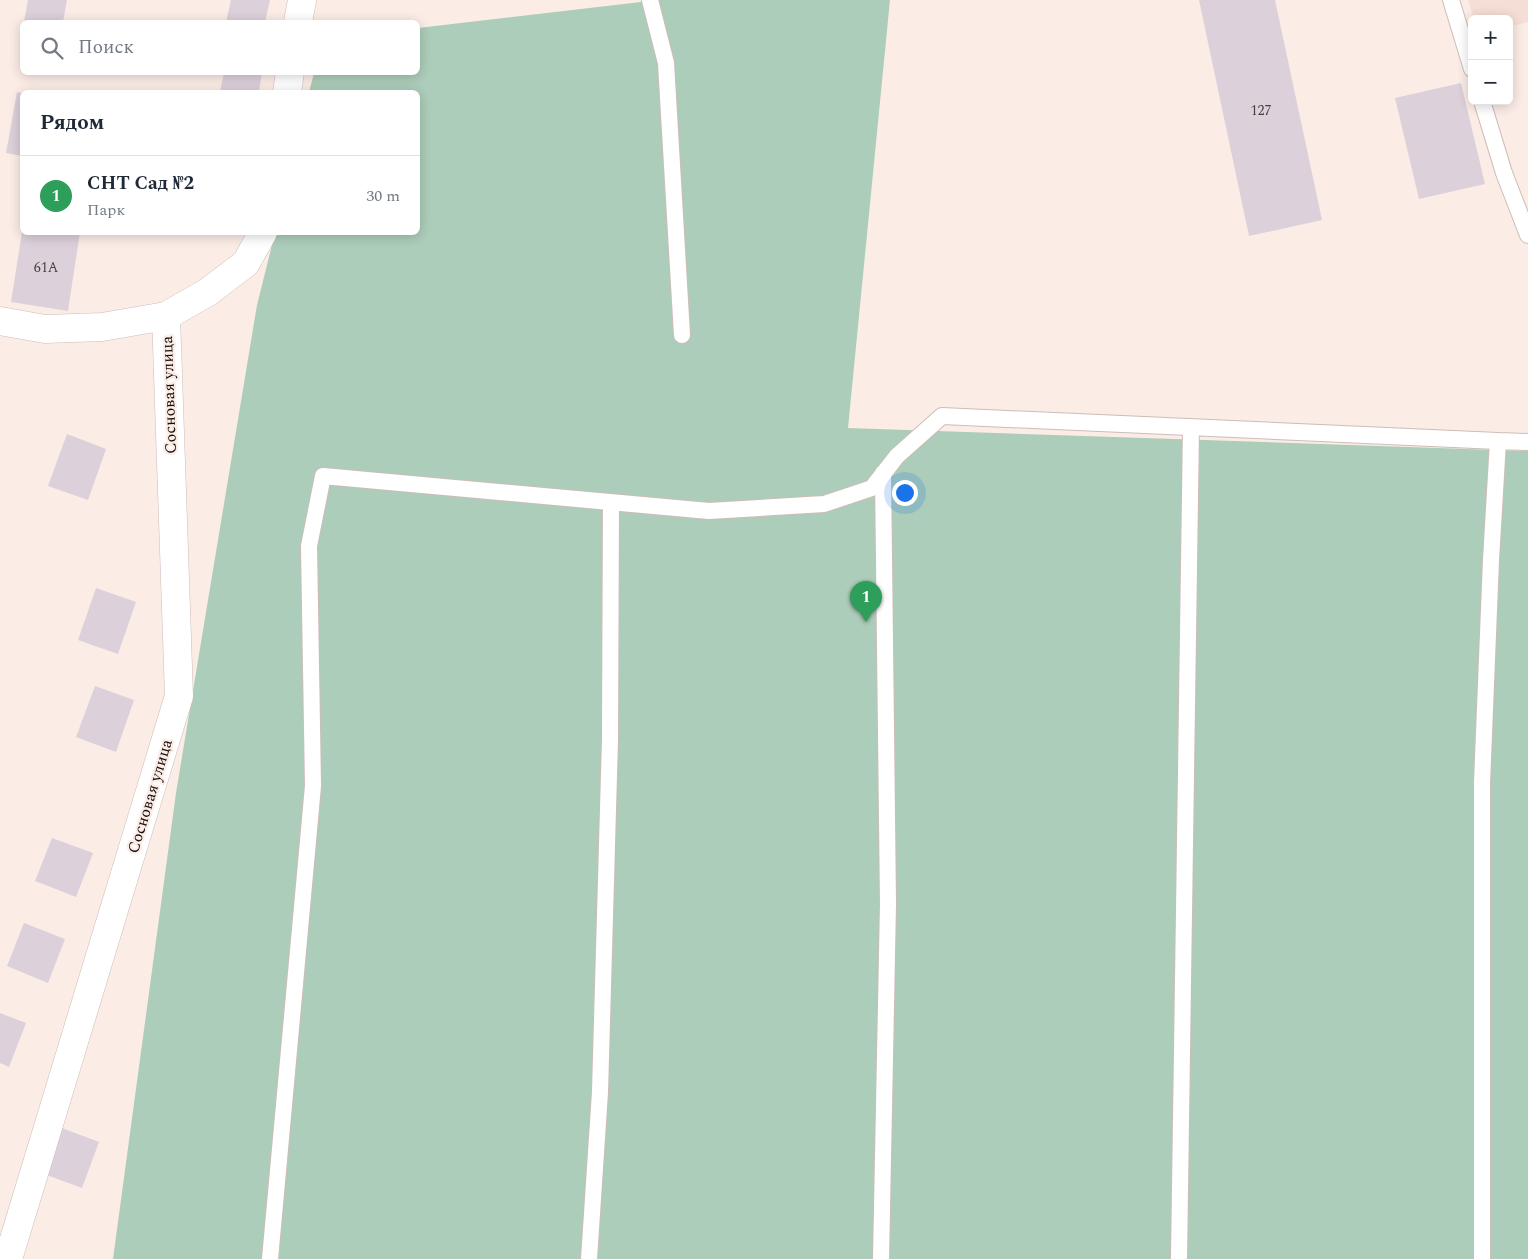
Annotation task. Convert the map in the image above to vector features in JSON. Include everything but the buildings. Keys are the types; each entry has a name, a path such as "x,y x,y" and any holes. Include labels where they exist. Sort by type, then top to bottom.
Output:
{"street":[{"path":"298,20 302,0"},
{"path":"287,90 290,75"},
{"path":"0,321 45,329 102,327 166,316 208,292 246,263 261,235"},
{"name":"Сосновая улица","path":"8,1259 178,696 166,316"}],"lane":[{"path":"650,0 666,64 682,335"},
{"path":"1451,0 1469,60"},
{"path":"1483,105 1504,174 1528,235"},
{"path":"270,1259 313,786 309,546 323,476 708,511 824,504 872,488 897,456 942,416 1528,442"},
{"path":"1179,1259 1190,428"},
{"path":"1482,1259 1482,783 1498,441"},
{"path":"881,1259 888,904 883,473"},
{"path":"589,1259 601,1082 610,739 611,502"}],"shaded area":[{"path":"1468,0 1528,0 1528,22 1513,26 1513,15 1473,15"}],"green space":[{"path":"658,0 890,0 848,428 1528,451 1528,1259 113,1259 176,793 257,305 274,235 420,235 420,90 310,90 313,75 420,75 420,28"}],"place":[{"name":"СНТ Сад №2","path":"866,622"}]}
